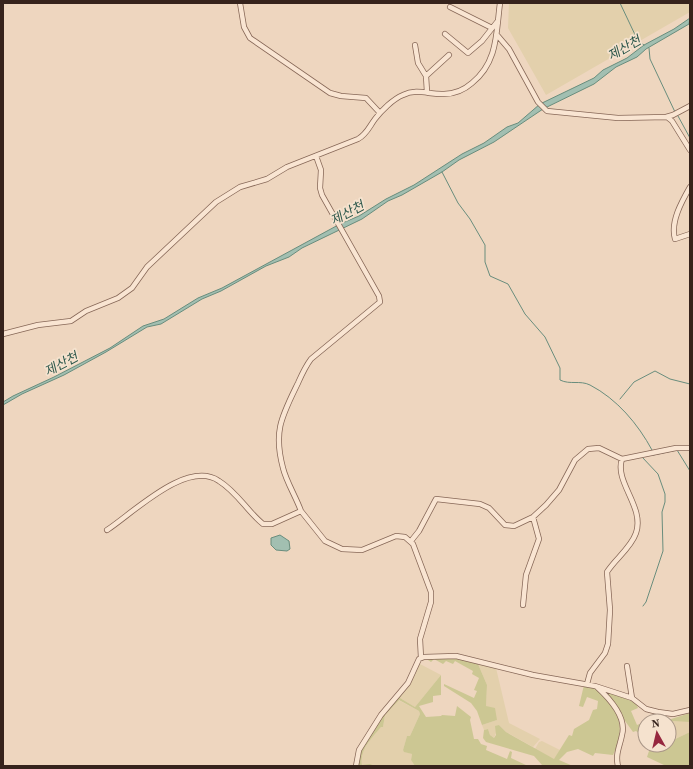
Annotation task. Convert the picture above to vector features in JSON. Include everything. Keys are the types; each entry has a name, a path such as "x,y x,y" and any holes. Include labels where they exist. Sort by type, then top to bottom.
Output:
{"street":[{"path":"240,3 244,28 250,38 330,93 340,96 366,98 380,113"},
{"path":"3,334 38,325 71,321 86,311 118,298 132,288 148,267 216,202 240,187 267,179 287,167 362,137 369,130 380,113 402,95 413,92 452,94 464,89 473,83 491,60 497,35 497,22 500,3"},
{"path":"450,7 492,28"},
{"path":"445,34 468,53 482,41 497,22"},
{"path":"497,35 509,49 538,102 550,112 618,118 664,117 673,115 690,106"},
{"path":"414,45 418,63 426,76 427,92"},
{"path":"426,76 448,54"},
{"path":"664,117 672,121 690,150"},
{"path":"316,156 321,170 320,190 341,231 379,296 380,302 312,359 305,368 284,409 278,432 278,443 284,472 301,511 325,541 342,549 358,551 366,550 396,536 405,537 411,541 426,575 431,592 431,602 420,640 421,658 408,683 384,710 361,747 356,766"},
{"path":"690,187 681,206 674,228 675,239 690,234"},
{"path":"411,541 419,531 435,500 439,498 480,504 489,508 505,525 511,526 532,517 554,496 569,474 573,463 584,451 599,448 622,459 676,448 690,448"},
{"path":"587,684 590,673 605,654 608,644 610,610 607,572 630,544 637,528 637,517 632,499 621,472 622,459"},
{"path":"107,530 152,496 185,480 200,475 207,475 222,483 263,524 269,525 301,511"},
{"path":"523,605 526,575 539,539 532,517"},
{"path":"421,658 451,655 533,675 595,686 632,698 646,709 658,712 673,714 690,710"},
{"path":"627,666 632,698"},
{"path":"595,686 614,705 621,718 623,733 617,753 618,766"}],"shaded area":[{"path":"509,3 690,3 690,12 546,95 508,28"},
{"path":"690,18 689,24 646,49 637,57 616,67 594,84 543,109 494,142 459,160 442,172 402,195 388,201 362,219 302,248 289,257 266,266 221,291 202,299 161,324 147,327 64,375 22,394 3,405 3,402 13,396 110,348 143,326 164,319 198,298 222,288 340,224 359,216 386,199 414,185 462,154 484,143 507,127 518,123 540,104 594,78 603,70 627,58 644,45 674,29"},
{"path":"280,535 289,541 290,549 287,551 276,550 271,545 271,538"},
{"path":"451,656 478,664 487,685 486,706 495,708 497,720 482,725 477,711 471,703 444,686 444,684 474,698 477,691 474,690 479,678 472,674 473,671 455,661 453,664 446,661 443,664 434,659 431,662 425,658"},
{"path":"420,664 441,675 415,707 400,698 418,665"},
{"path":"478,664 496,668 509,723 540,739 533,747 506,732 499,725 494,738 490,735 488,729 484,730 482,725 497,720 486,706 487,685"},
{"path":"441,675 441,695 433,696 433,702 419,706 426,717 442,715 455,716 457,706 471,717 470,720 474,739 478,739 481,744 487,746 486,750 507,759 510,751 512,752 511,758 528,766 415,766 411,760 412,754 404,752 403,750 407,736 410,736 420,714 419,711 399,700 385,715 383,727 381,727 370,740 362,754 362,765 370,764 375,766 357,766 369,736 388,708 403,692 400,698 415,707"},
{"path":"584,685 598,691 611,704 618,718 620,725 619,740 613,755 595,753 593,756 578,749 567,752 559,760 573,766 542,765 534,756 486,742 483,738 484,730 488,729 490,735 494,738 496,735 495,726 499,725 506,732 554,759 569,735 572,736 574,729 589,720 593,710 597,709 598,701 587,697 583,707 579,706"},
{"path":"602,689 636,703 638,708 631,711 637,725 637,732 633,732"},
{"path":"398,700 419,711 420,714 410,736 407,736 403,750 412,754 411,760 415,766 362,765 361,755 363,751 372,737 381,727 383,727 385,715"},
{"path":"690,713 690,722 677,721 677,717"},
{"path":"687,720 690,722 690,732 677,738 677,721"},
{"path":"690,732 690,766 666,766 647,757 648,753 677,753 677,738"},
{"path":"542,741 560,750 554,760 535,749 539,742"}],"waterway":[{"name":"제산천","path":"620,3 638,41 644,45"},
{"name":"제산천","path":"649,48 650,59 675,112"},
{"path":"678,116 690,138"},
{"path":"442,172 458,203 470,219 485,245 485,262 490,276 508,284 525,314 545,337 560,368 560,380 590,385 609,397 626,413 652,450"},
{"path":"620,399 634,382 655,371 670,379 690,384"},
{"path":"653,455 677,450 690,471"},
{"path":"642,457 658,474 665,494 665,502 662,512 663,551 646,602 643,606"}]}
